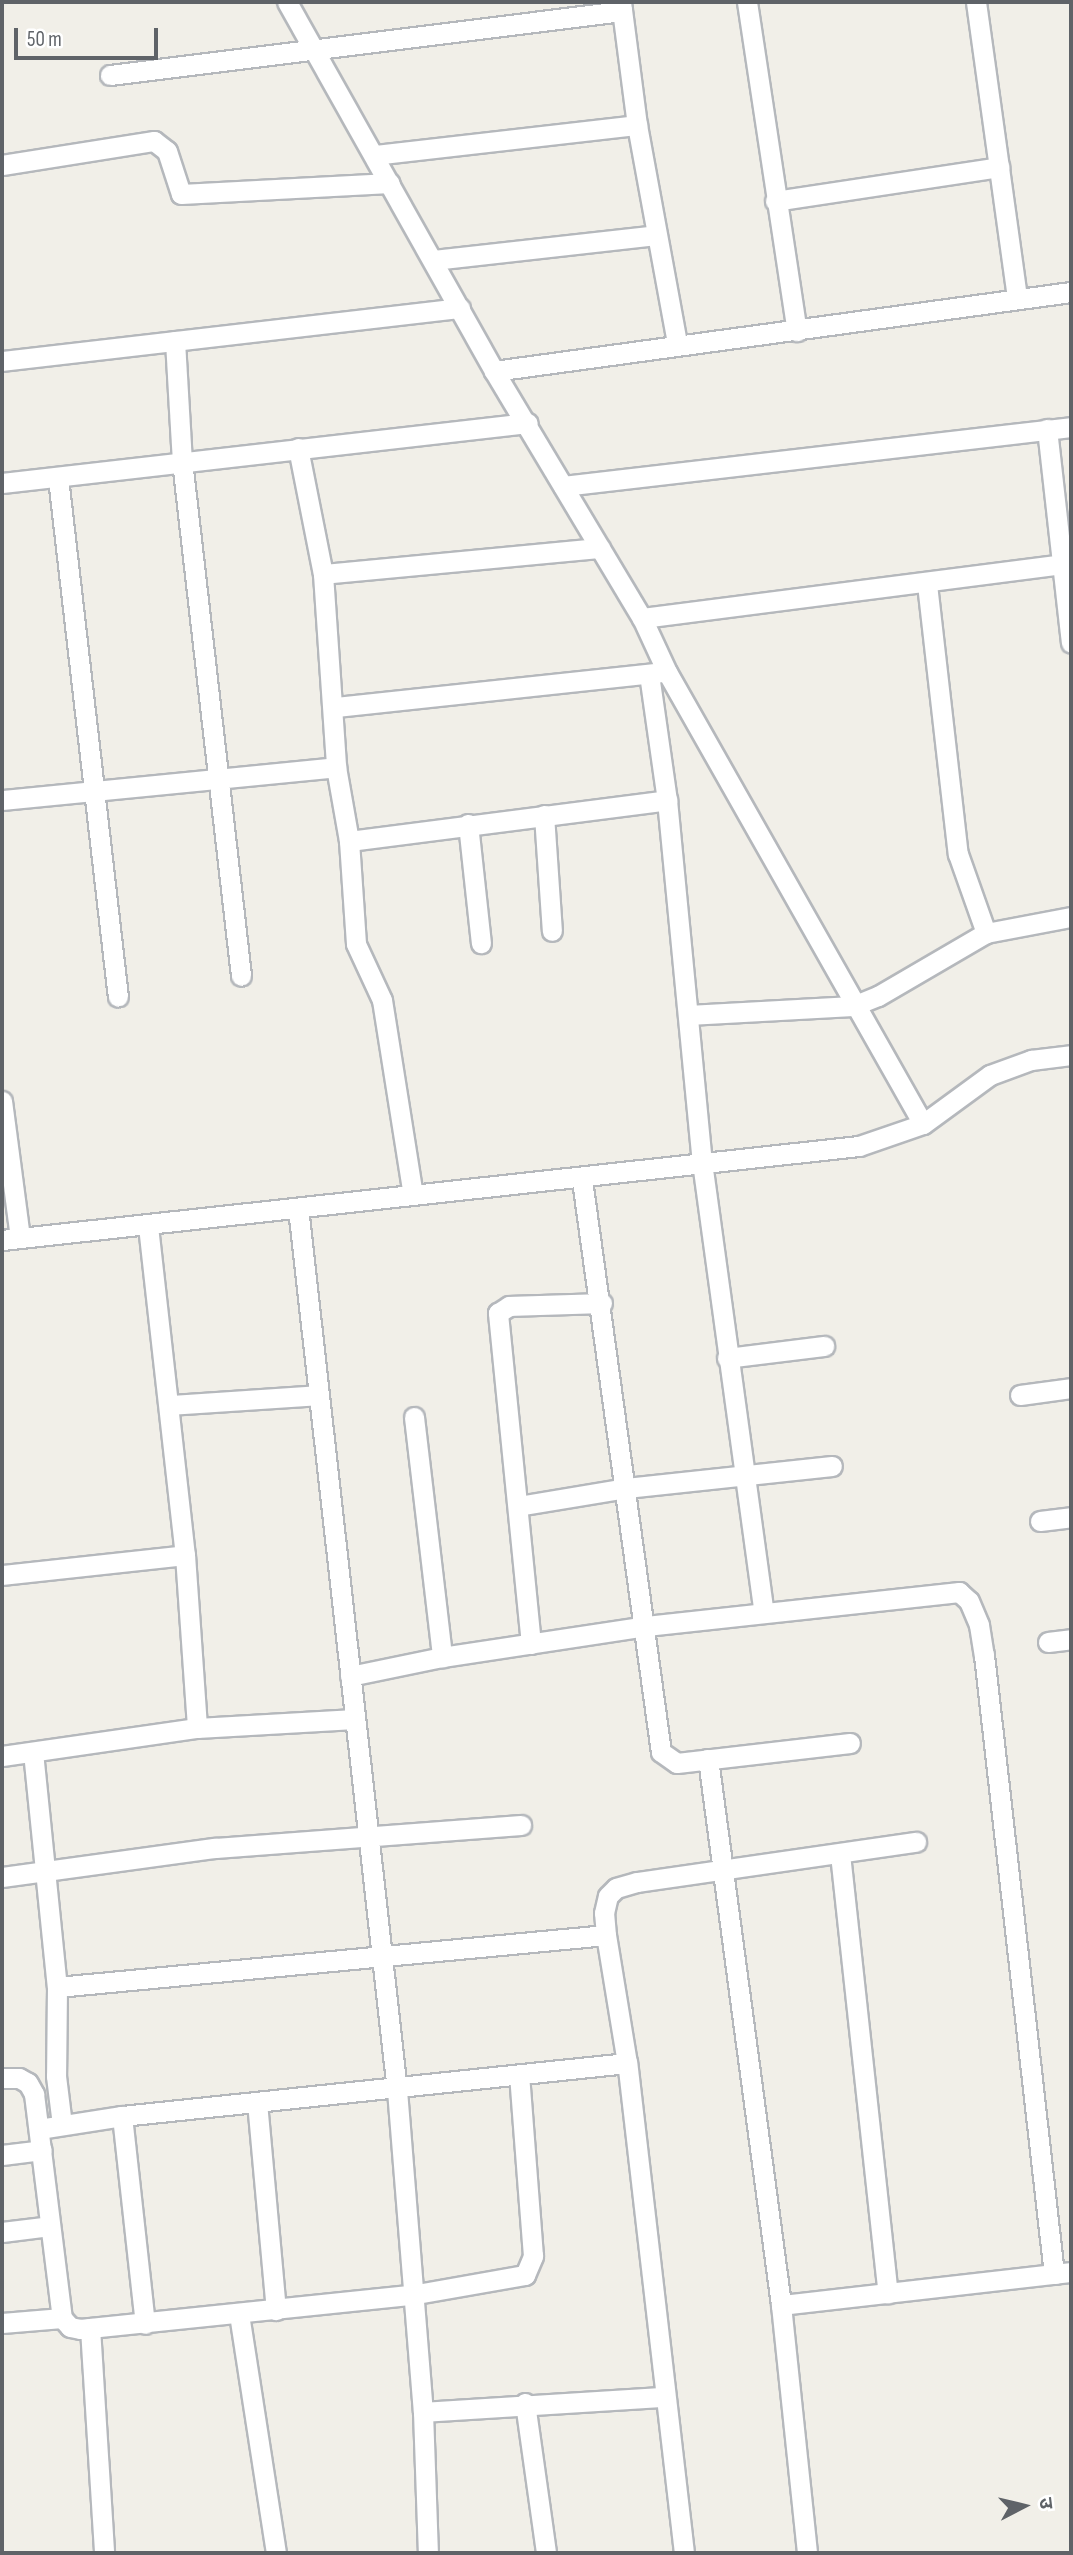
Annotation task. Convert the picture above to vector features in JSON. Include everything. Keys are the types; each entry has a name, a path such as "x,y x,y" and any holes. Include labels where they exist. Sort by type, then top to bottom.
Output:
{"street":[{"path":"288,2 494,371 642,618 658,673 667,800 702,1162 764,1612"},
{"path":"747,2 775,201 797,331"},
{"path":"976,2 1017,298"},
{"path":"110,75 621,6 637,125 677,343"},
{"path":"374,155 637,125"},
{"path":"2,165 154,141 167,151 181,194 390,183"},
{"path":"775,201 999,167"},
{"path":"434,260 656,235"},
{"path":"494,371 677,343 797,331 1071,292"},
{"path":"2,361 460,308"},
{"path":"174,341 182,461 241,976"},
{"path":"2,483 528,424"},
{"path":"563,486 1071,426"},
{"path":"1047,429 1071,643"},
{"path":"298,448 323,574 335,707 337,767 349,841 356,944 382,1000 413,1195"},
{"path":"58,478 97,792 118,997"},
{"path":"323,574 600,548"},
{"path":"642,618 927,584 1061,564"},
{"path":"927,584 958,854 986,933"},
{"path":"335,707 658,673"},
{"path":"658,673 923,1124"},
{"path":"2,800 337,767"},
{"path":"349,841 667,800"},
{"path":"544,815 552,931"},
{"path":"468,824 481,943"},
{"path":"688,1015 853,1006 878,996 986,933 1071,917"},
{"path":"2,1101 11,1238 148,1226 413,1195 582,1180 702,1162 859,1146 923,1124 990,1075 1031,1060 1071,1055"},
{"path":"582,1180 603,1303 661,1752 677,1763 850,1743"},
{"path":"298,1208 397,2090 411,2295 423,2412 428,2553"},
{"path":"148,1226 185,1555 197,1728"},
{"path":"531,1644 498,1313 509,1306 603,1303"},
{"path":"727,1358 824,1346"},
{"path":"1020,1395 1071,1388"},
{"path":"170,1405 319,1395"},
{"path":"414,1418 442,1657"},
{"path":"518,1506 626,1488 832,1466"},
{"path":"1040,1521 1071,1517"},
{"path":"2,1575 185,1555"},
{"path":"350,1676 442,1657 646,1626 944,1590 959,1592 974,1613 984,1655 1032,2109 1063,2273 781,2305"},
{"path":"1048,1642 1071,1639"},
{"path":"2,1756 197,1728 355,1719"},
{"path":"33,1752 57,1987 56,2076 62,2125"},
{"path":"708,1759 726,1872 781,2305 807,2553"},
{"path":"2,1877 215,1848 521,1825"},
{"path":"684,2553 627,2063 604,1913 616,1888 916,1842"},
{"path":"840,1854 888,2293"},
{"path":"57,1987 606,1935"},
{"path":"39,2129 122,2116 397,2090 627,2063"},
{"path":"2,2078 29,2083 42,2150 62,2318 70,2327 90,2328 411,2295 518,2279 532,2266 519,2075"},
{"path":"257,2102 276,2310"},
{"path":"122,2116 145,2324"},
{"path":"2,2155 42,2150"},
{"path":"2,2232 50,2226"},
{"path":"239,2314 276,2553"},
{"path":"2,2323 62,2318"},
{"path":"90,2328 104,2553"},
{"path":"423,2412 525,2403 664,2397"},
{"path":"525,2403 546,2553"}]}
